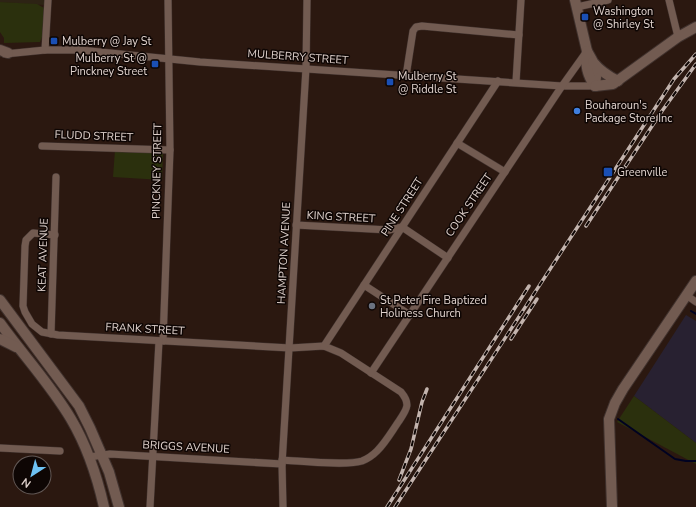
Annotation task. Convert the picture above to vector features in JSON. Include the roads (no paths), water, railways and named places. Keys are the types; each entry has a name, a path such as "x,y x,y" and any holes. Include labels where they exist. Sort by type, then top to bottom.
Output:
{"street":[{"path":"45,50 48,0"},
{"name":"PINCKNEY STREET","path":"150,507 161,341 170,150 168,0"},
{"name":"HAMPTON AVENUE","path":"283,507 282,462 306,68 307,0"},
{"path":"516,82 521,0"},
{"path":"608,0 576,3 589,56 599,69 609,77 618,81"},
{"path":"669,0 678,37"},
{"path":"406,76 413,31 416,27 422,26 519,35"},
{"path":"589,56 585,61 588,77 595,86 613,84 678,37 696,27"},
{"name":"MULBERRY STREET","path":"3,53 45,50 80,50 168,59 406,76 562,86 595,86"},
{"name":"COOK STREET","path":"371,372 562,86 589,56"},
{"name":"PINE STREET","path":"324,346 498,81"},
{"path":"458,142 505,172"},
{"name":"FLUDD STREET","path":"42,146 170,150"},
{"name":"KEAT AVENUE","path":"51,334 56,177"},
{"name":"KING STREET","path":"296,225 389,230 402,227"},
{"path":"402,227 448,258"},
{"name":"FRANK STREET","path":"54,234 32,233 29,236 25,246 23,306 32,324 42,332 51,334 290,348 324,346 341,353 371,372"},
{"path":"612,507 609,419 623,389 696,281"},
{"path":"364,285 410,314"},
{"path":"686,295 696,302"},
{"path":"2,306 79,406 110,472 119,507"},
{"path":"0,323 62,404 75,426 97,478 104,507"},
{"path":"0,339 18,347"},
{"name":"BRIGGS AVENUE","path":"89,457 102,455 282,462 356,462 370,457 377,451 402,416 408,404 401,392 371,372"},
{"path":"0,448 60,451"}],"waterway":[{"path":"691,311 696,314"},
{"path":"618,419 675,459 696,461"}],"railway":[{"path":"395,507 674,79 696,54"},
{"path":"586,226 662,111 696,64"},
{"path":"387,507 529,286"},
{"path":"511,339 537,299"},
{"path":"399,480 411,449 422,402 427,389"}],"place":[{"name":"Washington @ Shirley St","path":"585,17"},
{"name":"Mulberry @ Jay St","path":"54,41"},
{"name":"Mulberry St @ Pinckney Street","path":"155,64"},
{"name":"Mulberry St @ Riddle St","path":"390,82"},
{"name":"Bouharoun's Package Store Inc","path":"577,111"},
{"name":"Greenville","path":"608,172"},
{"name":"St Peter Fire Baptized Holiness Church","path":"372,306"}]}
